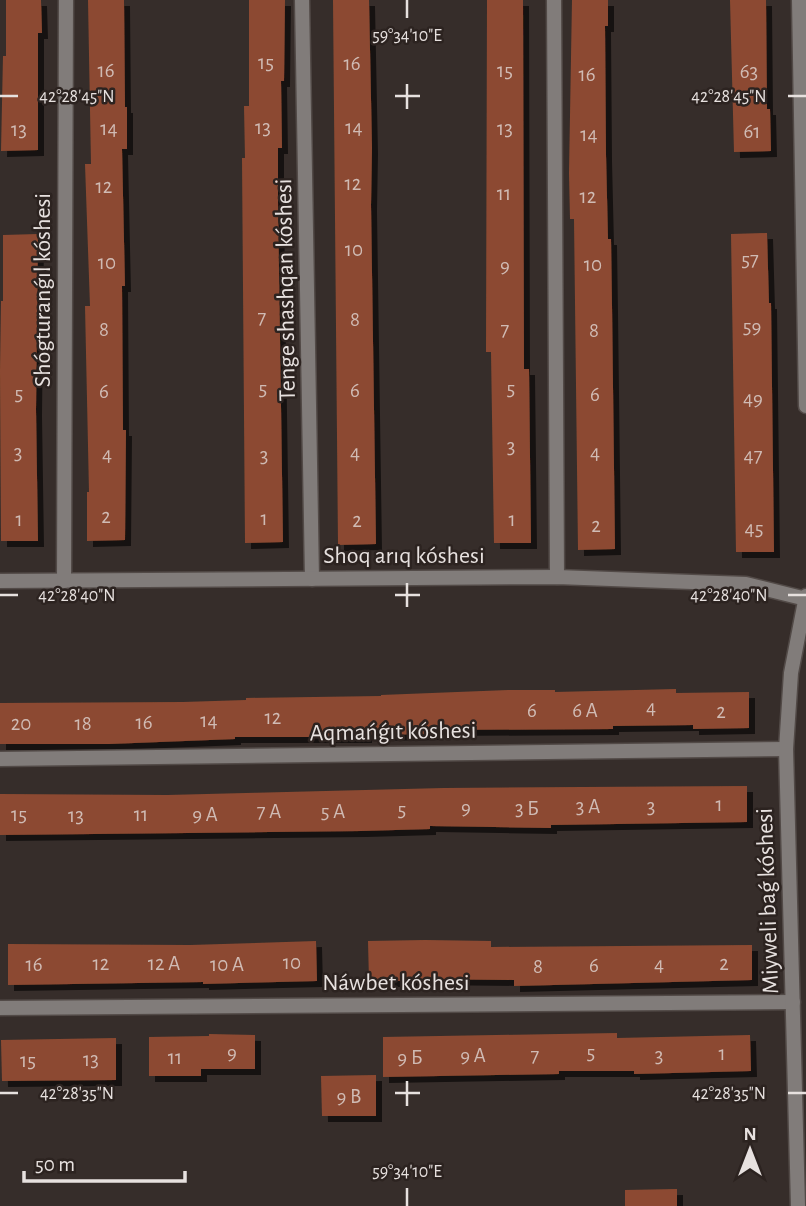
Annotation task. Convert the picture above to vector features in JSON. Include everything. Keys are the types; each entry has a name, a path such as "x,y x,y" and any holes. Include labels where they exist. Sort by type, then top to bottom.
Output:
{"street":[{"name":"Shógturanǵıl kóshesi","path":"64,581 66,0"},
{"name":"Tenge shashqan kóshesi","path":"302,0 312,579"},
{"path":"554,0 556,577"},
{"path":"799,0 806,406"},
{"name":"Shoq arıq kóshesi","path":"0,581 556,577 746,584 806,598"},
{"name":"Miyweli baǵ kóshesi","path":"798,1206 786,749 791,673 806,598"},
{"name":"Aqmańǵıt kóshesi","path":"0,759 786,749"},
{"name":"Náwbet kóshesi","path":"0,1008 793,1002"}],"building":[{"path":"6,0 41,0 42,33 38,33 38,150 1,151"},
{"path":"88,0 124,0 127,107 127,149 122,149 125,540 87,541 89,492 85,306 90,306 85,164 91,164"},
{"path":"249,0 285,0 284,81 281,81 282,148 278,148 283,542 245,543 242,158 245,158 244,106 249,106"},
{"path":"333,0 369,0 376,544 338,545"},
{"path":"487,0 523,0 524,369 529,369 531,543 494,543 491,352 486,352"},
{"path":"572,0 608,0 608,26 605,26 606,155 608,239 611,239 615,549 578,550 574,219 570,219 569,173"},
{"path":"730,0 766,0 767,109 770,109 771,151 734,152"},
{"path":"767,233 771,303 774,552 736,552 731,234"},
{"path":"38,234 38,541 1,541 0,371 3,235"},
{"path":"676,689 676,693 749,692 749,728 693,729 693,725 613,726 613,729 436,730 436,734 366,737 235,737 109,744 0,744 0,703 183,702 508,690 555,692"},
{"path":"747,786 747,822 551,825 551,828 430,826 430,829 361,831 0,835 0,794 167,795 444,788"},
{"path":"316,941 317,981 8,985 8,944 190,945"},
{"path":"368,941 491,941 491,947 752,945 752,980 514,986 514,980 369,981"},
{"path":"617,1033 617,1038 750,1035 751,1071 634,1074 634,1071 559,1071 559,1074 383,1077 383,1037"},
{"path":"255,1035 255,1069 201,1069 201,1076 149,1076 149,1037"},
{"path":"116,1038 116,1080 2,1081 1,1040"},
{"path":"376,1075 376,1116 322,1116 321,1076"},
{"path":"677,1189 677,1206 625,1206 625,1190"}]}
